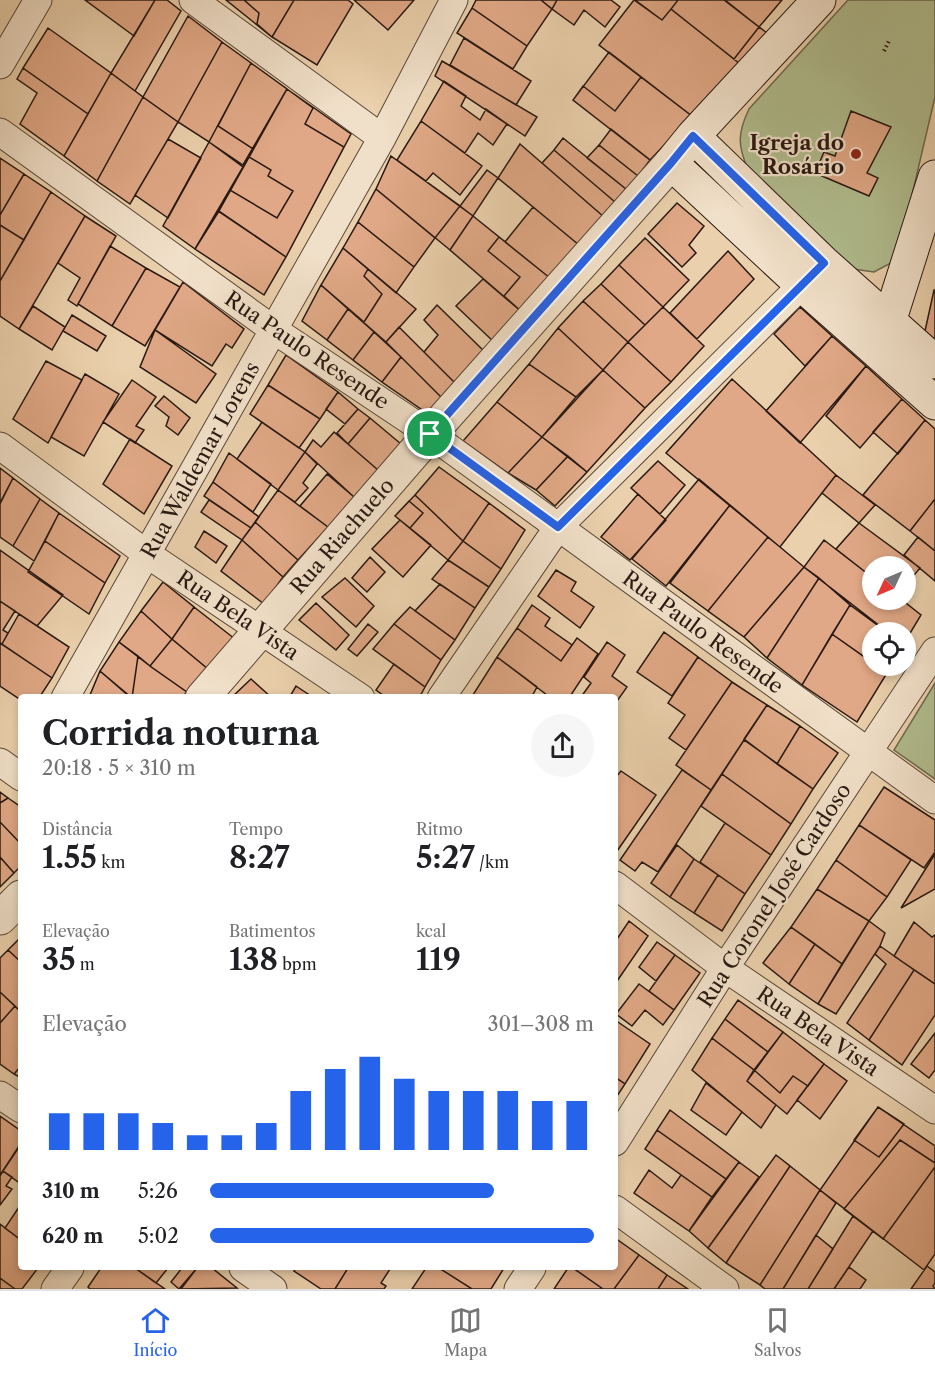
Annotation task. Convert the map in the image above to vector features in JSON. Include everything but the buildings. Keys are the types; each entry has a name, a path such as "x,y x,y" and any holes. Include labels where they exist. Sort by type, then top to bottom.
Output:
{"main road":[{"name":"Rua Riachuelo","path":"205,694 430,434 693,136 819,0"},
{"path":"693,136 813,274"},
{"path":"671,163 813,274 881,335 935,403"},
{"path":"881,335 935,177"},
{"path":"881,335 935,362"},
{"path":"0,918 18,900"}],"street":[{"path":"0,65 38,0"},
{"path":"193,0 382,138"},
{"name":"Rua Waldemar Lorens","path":"67,694 382,138 454,0"},
{"name":"Rua Paulo Resende","path":"0,132 273,330 430,434 935,800"},
{"path":"444,694 558,527 813,274"},
{"name":"Rua Bela Vista","path":"0,446 147,554 355,694"},
{"name":"Rua Coronel José Cardoso","path":"618,1137 725,968 935,651"},
{"name":"Rua Bela Vista","path":"618,887 725,968 935,1110"},
{"path":"0,1095 18,1107"},
{"path":"618,1211 725,1289"},
{"path":"56,1289 69,1270"},
{"path":"246,1270 273,1289"},
{"path":"518,1289 531,1270"}],"path":[{"path":"884,51 889,41"}],"green space":[{"path":"848,0 935,0 935,97 903,233 891,263 874,272 853,269 748,169 740,139 749,109"},
{"path":"935,683 935,779 894,750"}],"place":[{"name":"Igreja do Rosário","path":"856,154"}],"route":[{"path":"693,136 824,263 558,527 430,434 693,136"}]}
